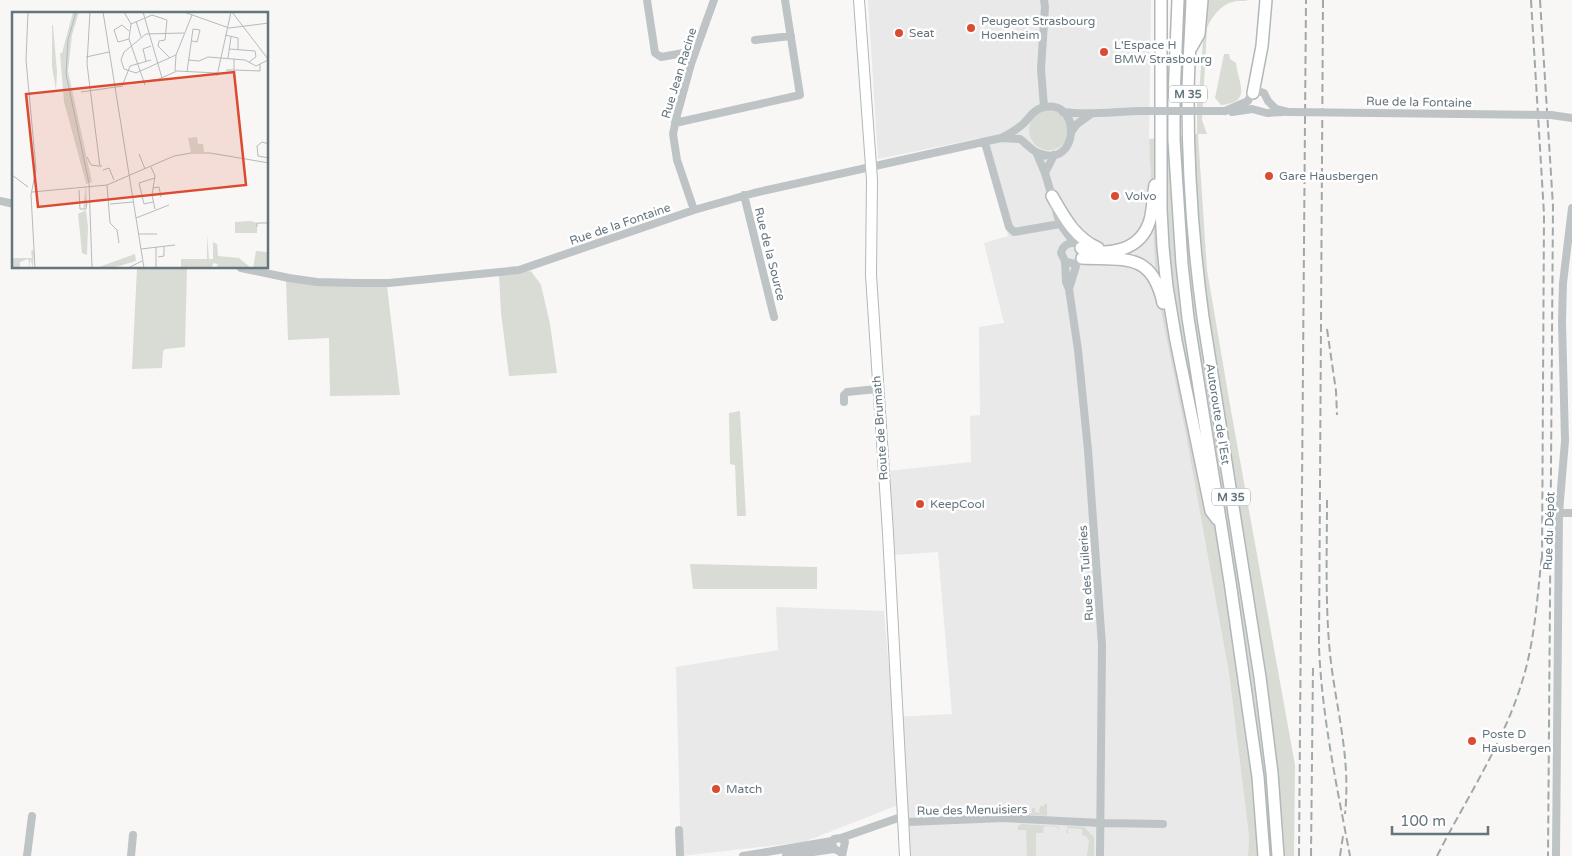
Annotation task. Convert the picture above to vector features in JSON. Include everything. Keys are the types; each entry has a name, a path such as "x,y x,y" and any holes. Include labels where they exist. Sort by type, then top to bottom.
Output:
{"highway":[{"path":"1161,0 1163,247 1167,287 1179,361 1211,511 1220,525"},
{"name":"Autoroute de l’Est","path":"1178,0 1174,98 1178,212 1188,318 1258,777 1264,856"},
{"name":"Autoroute de l’Est","path":"1192,0 1189,146 1196,262 1260,677 1272,773 1278,856"},
{"path":"1190,50 1199,34 1202,0"},
{"path":"1250,97 1261,55 1266,0"},
{"path":"1078,253 1117,251 1137,241 1147,227 1152,209 1161,141"},
{"path":"1052,196 1063,216 1079,237 1094,246 1117,251"},
{"path":"1078,253 1130,261 1139,264 1151,272 1160,289 1174,352 1179,361"}],"main road":[{"name":"Route de Brumath","path":"860,0 871,167 871,268 877,389 888,533 905,856"}],"street":[{"path":"647,0 655,53 661,57 695,51"},
{"name":"Rue Jean Racine","path":"694,210 675,153 673,138 695,51 714,0"},
{"path":"675,124 800,95 785,0"},
{"path":"1044,0 1041,69 1044,107"},
{"path":"756,40 791,36"},
{"name":"Rue de la Fontaine","path":"1226,111 1258,91 1264,94 1268,101 1276,108 1288,112"},
{"path":"1250,97 1252,110"},
{"path":"1261,111 1266,107 1268,101"},
{"name":"Rue de la Fontaine","path":"246,269 317,282 357,283 389,283 519,270 694,210 744,195 1002,138 1025,122 1030,114 1044,107 1053,107 1063,112 1091,114 1114,111 1252,110 1266,112 1551,115 1572,117"},
{"path":"1063,112 1070,122 1072,131"},
{"path":"1025,122 1023,132 1028,144 1036,152 1054,155 1068,145 1072,131 1077,124 1091,114"},
{"name":"Rue de la Fontaine","path":"1002,138 1020,139 1028,144"},
{"path":"985,143 1009,226 1014,232 1062,227"},
{"name":"Rue des Tuileries","path":"1036,152 1045,173 1062,227 1078,253 1069,289"},
{"path":"1045,173 1054,155"},
{"name":"Rue de la Source","path":"744,195 774,317"},
{"name":"Rue du Dépôt","path":"1556,856 1560,512 1565,441 1562,308 1572,208"},
{"name":"Rue des Tuileries","path":"1062,227 1063,247 1061,253 1065,261 1066,282 1069,289 1078,350 1088,450 1102,645 1100,856"},
{"path":"1063,247 1068,244 1078,253 1070,264 1065,261"},
{"path":"844,402 844,395 847,392 877,389"},
{"path":"1560,512 1572,512"},
{"path":"27,856 32,816"},
{"name":"Rue des Menuisiers","path":"839,850 836,838 841,838 898,818 908,822 1002,818 1163,824"},
{"path":"679,830 680,856"},
{"path":"786,856 839,850 862,831"},
{"path":"131,856 133,835"},
{"path":"743,856 839,850"}],"shaded area":[{"path":"868,0 1151,0 1149,139 1156,287 1185,430 1229,673 1249,836 1248,856 905,856 898,805 804,842 682,856 676,667 778,650 776,607 884,611 893,717 952,714 938,552 893,555 888,471 971,462 970,416 980,415 979,327 1004,323 984,243 1008,236 981,138 878,159"},
{"path":"1206,0 1250,0 1232,2 1222,7 1215,14 1207,28 1202,120 1207,134 1198,134 1207,270 1295,765 1294,856 1248,856 1249,836 1229,673 1185,430 1156,287 1149,139 1197,134 1197,100"},
{"path":"1224,54 1229,54 1230,59 1236,63 1241,90 1237,100 1221,105 1215,98"},
{"path":"1049,110 1063,116 1069,130 1063,144 1049,150 1035,144 1029,130 1035,116"},
{"path":"137,269 187,269 185,347 163,351 162,368 132,369"},
{"path":"531,271 541,285 550,324 557,373 509,376 501,313 499,275"},
{"path":"286,280 387,286 400,395 330,396 329,338 288,340"},
{"path":"740,411 746,516 737,516 735,465 730,464 729,413"},
{"path":"690,564 817,567 817,589 693,589"},
{"path":"1044,804 1047,804 1047,816 1008,813 1013,808 1013,813 1020,813 1020,808 1023,808 1023,813 1032,813 1032,808 1035,808 1035,812 1039,813 1040,806 1044,806"},
{"path":"1022,824 1059,827 1058,832 1058,827 1044,826 1043,833 1036,833 1036,856 1027,856 1026,830 1018,830 1018,826"},
{"path":"1068,826 1084,827 1094,837 1094,856 1087,856 1089,841 1087,837 1082,835 1082,829 1068,828 1068,833 1066,833"}],"railway":[{"path":"1299,856 1306,0"},
{"path":"1323,0 1319,647 1323,700 1350,856"},
{"path":"1531,0 1544,214 1542,562"},
{"path":"1540,0 1553,206 1548,856"},
{"path":"1327,329 1336,391 1337,415"},
{"path":"1327,500 1328,635 1346,772 1345,814"},
{"path":"1437,856 1483,771 1514,705 1530,651 1542,555"},
{"path":"1311,856 1313,666"},
{"path":"1340,856 1343,836"}],"place":[{"name":"Peugeot Strasbourg Hoenheim","path":"971,28"},
{"name":"Seat","path":"899,33"},
{"name":"L'Espace H BMW Strasbourg","path":"1104,52"},
{"name":"Gare Hausbergen","path":"1269,176"},
{"name":"Volvo","path":"1115,196"},
{"name":"KeepCool","path":"920,504"},
{"name":"Poste D Hausbergen","path":"1472,741"},
{"name":"Match","path":"716,789"}]}
